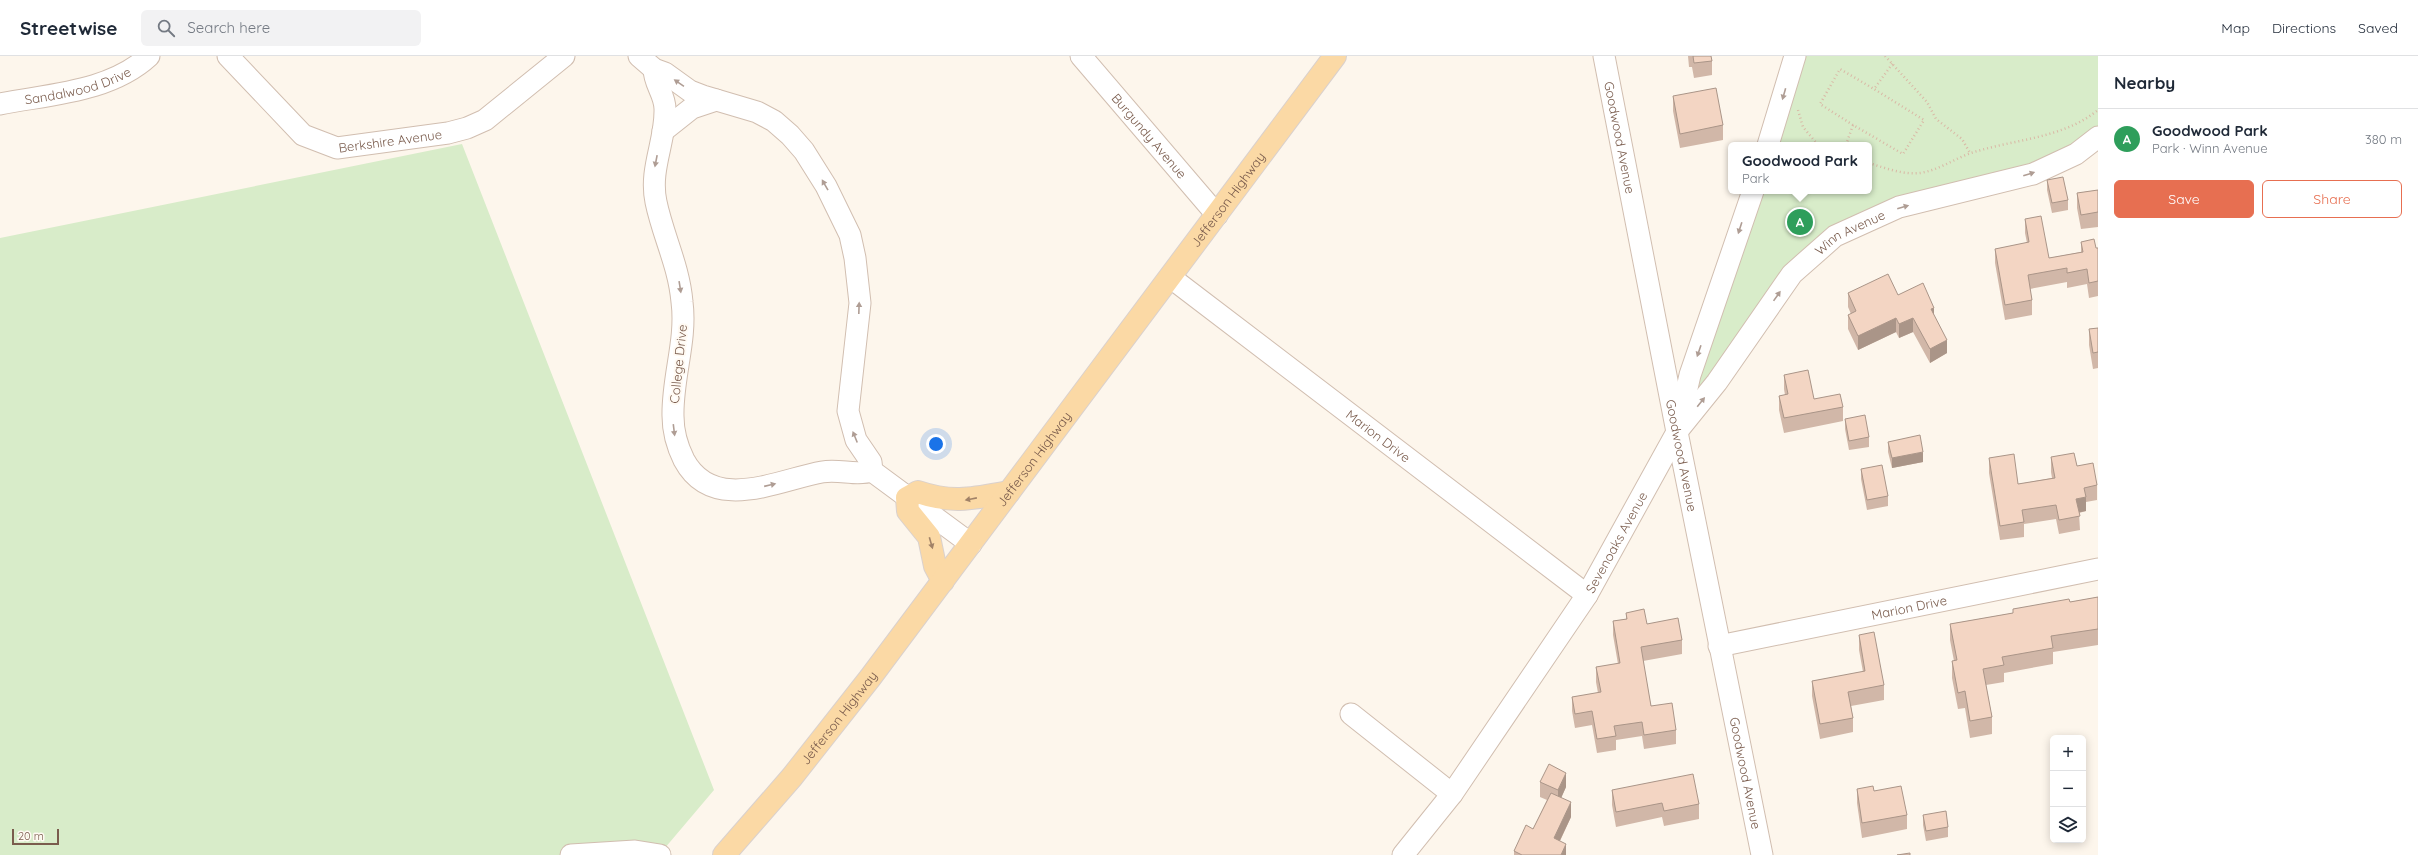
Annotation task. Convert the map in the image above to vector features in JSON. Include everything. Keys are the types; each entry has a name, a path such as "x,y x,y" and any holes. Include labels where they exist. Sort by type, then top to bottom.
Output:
{"main road":[{"name":"Jefferson Highway","path":"724,855 792,777 943,581 1335,56"},
{"path":"943,581 934,566 929,537 908,511 907,498 918,492 943,500 963,500 1009,492"}],"street":[{"name":"Sandalwood Drive","path":"0,104 87,87 112,80 135,68 149,56"},
{"name":"Berkshire Avenue","path":"228,56 303,135 337,148 448,133 467,128 485,120 564,56"},
{"name":"Burgundy Avenue","path":"1081,56 1217,215"},
{"name":"Goodwood Avenue","path":"1604,56 1676,432 1762,855"},
{"path":"1769,142 1795,56"},
{"name":"College Drive","path":"646,63 665,73 690,91 757,112 774,122 790,135 804,151 826,186 850,235 860,303 848,411 856,440 870,462 872,471 971,544"},
{"name":"College Drive","path":"646,63 664,102 663,131 655,168 654,182 656,201 681,285 683,320 673,416 674,434 688,468 700,479 716,488 731,491 750,490 822,472 838,470 861,474 872,471"},
{"path":"663,131 692,108 716,100"},
{"name":"Winn Avenue","path":"1676,432 1717,382 1792,274 1835,236 1899,207 2033,174 2076,154 2098,137"},
{"name":"Sevenoaks Avenue","path":"1402,855 1452,794 1587,595 1676,432 1690,375 1752,194"},
{"name":"Marion Drive","path":"1170,277 1587,595"},
{"name":"Marion Drive","path":"1719,646 2098,569"},
{"path":"1352,714 1452,794"},
{"path":"571,855 635,851 660,855"}],"path":[{"path":"1885,56 1927,102 1936,119 1962,139 1970,153"},
{"path":"1874,89 1893,64"},
{"path":"1840,69 1924,120 1903,154 1853,125 1820,104 1840,69"},
{"path":"1799,106 1803,127 1816,142"},
{"path":"1872,164 1899,172 1919,173 1945,165 1970,153 2055,132 2083,121 2098,110"},
{"path":"1847,142 1853,125"}],"green space":[{"path":"1801,56 2098,56 2098,132 2068,151 1838,228 1711,384 1694,391 1760,194 1872,194 1872,142 1776,142"},
{"path":"462,144 714,790 659,855 0,855 0,238"}],"building":[{"path":"1693,56 1711,56 1712,61 1694,63"},
{"path":"1716,88 1723,125 1680,134 1673,96"},
{"path":"2063,177 2068,200 2052,203 2047,180"},
{"path":"2098,190 2098,212 2081,215 2077,193"},
{"path":"2041,216 2049,258 2083,252 2081,242 2094,239 2096,248 2098,248 2098,281 2089,283 2087,269 2067,273 2067,268 2028,275 2032,300 2005,305 1995,249 2029,242 2025,219"},
{"path":"1888,274 1898,295 1923,283 1934,308 1931,309 1947,340 1930,349 1913,318 1899,324 1896,318 1858,336 1848,315 1856,311 1848,293"},
{"path":"2098,328 2098,352 2093,353 2089,329"},
{"path":"1808,370 1814,399 1840,394 1843,407 1784,418 1779,396 1788,394 1784,375"},
{"path":"1865,415 1869,437 1849,441 1845,419"},
{"path":"1920,435 1923,452 1892,458 1888,442"},
{"path":"2074,453 2077,466 2093,463 2097,485 2084,488 2086,497 2076,499 2080,516 2059,520 2056,505 2022,510 2024,522 2000,526 1989,458 2014,454 2018,484 2055,478 2051,457"},
{"path":"1882,465 1888,496 1867,500 1861,469"},
{"path":"2098,597 2098,629 2051,636 2053,648 2002,657 2004,665 1983,669 1992,717 1970,721 1965,691 1958,693 1952,661 1957,660 1950,624 2013,613 2013,609 2069,599 2070,602"},
{"path":"1644,609 1647,624 1678,618 1682,640 1641,647 1651,706 1672,703 1676,730 1644,735 1642,722 1614,726 1616,736 1597,739 1592,711 1575,714 1572,697 1601,692 1596,667 1620,663 1613,621 1627,619 1626,613"},
{"path":"1874,632 1884,685 1848,692 1853,718 1820,724 1812,681 1865,671 1859,635"},
{"path":"1549,764 1566,773 1558,790 1540,782"},
{"path":"1693,774 1699,804 1664,811 1662,803 1616,812 1612,790"},
{"path":"1873,786 1874,791 1901,786 1907,815 1862,823 1857,789"},
{"path":"1551,793 1571,802 1554,838 1566,844 1561,855 1522,855 1514,851 1526,825 1533,829"},
{"path":"1946,811 1948,827 1926,831 1923,815"},
{"path":"1910,853 1910,855 1897,855"}],"place":[{"name":"Goodwood Park","path":"1800,222"}]}
